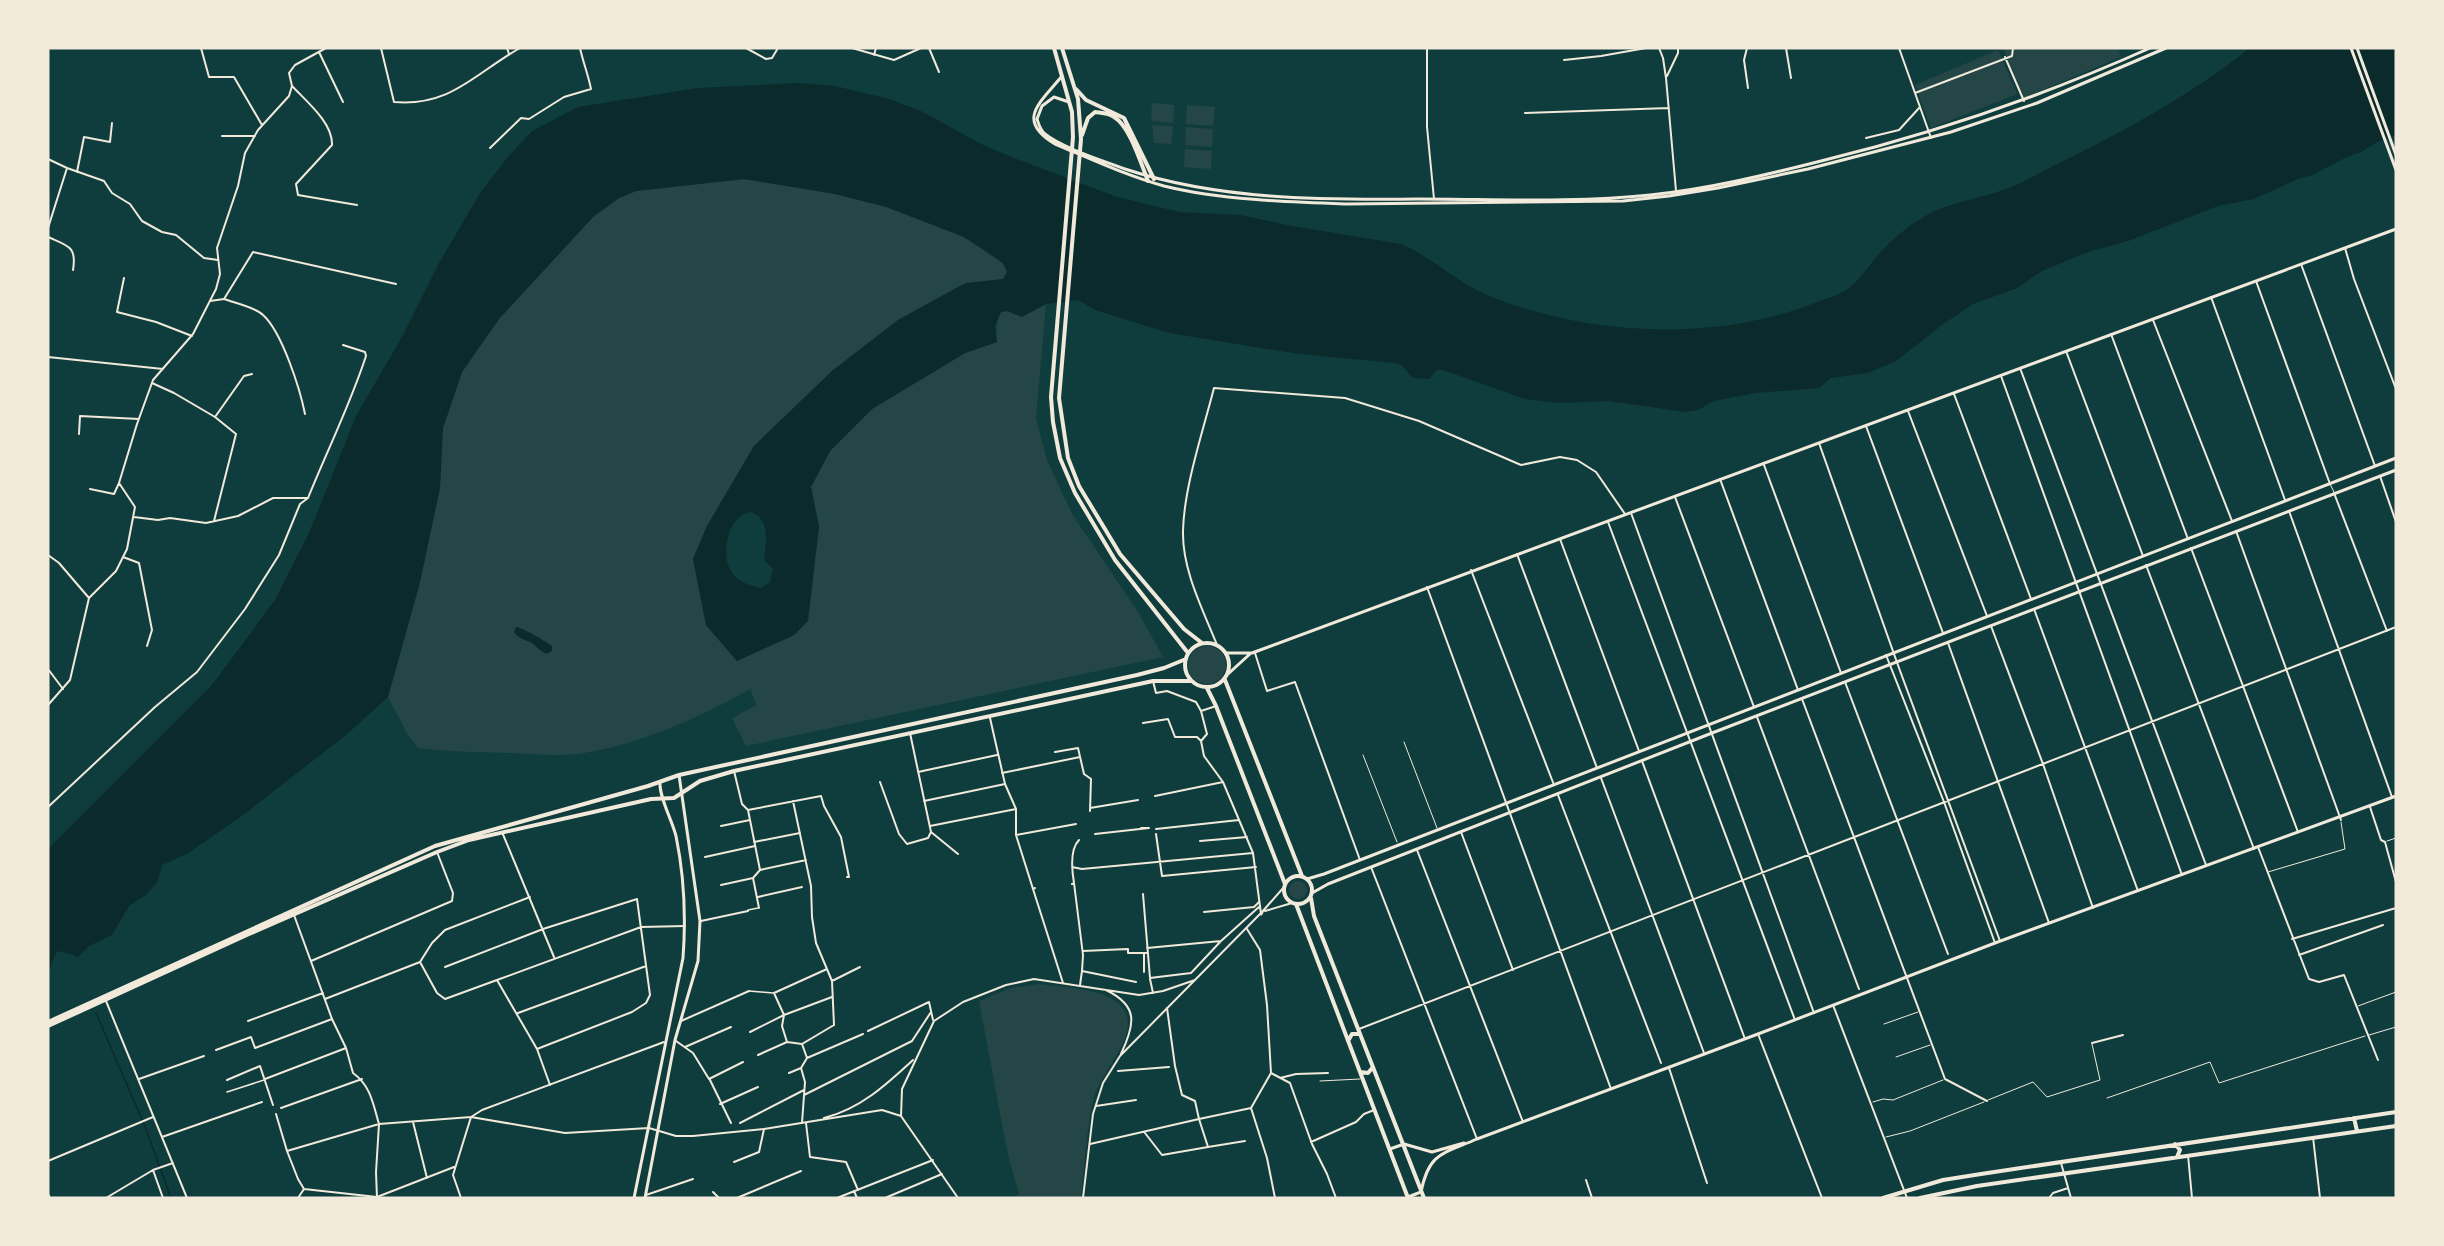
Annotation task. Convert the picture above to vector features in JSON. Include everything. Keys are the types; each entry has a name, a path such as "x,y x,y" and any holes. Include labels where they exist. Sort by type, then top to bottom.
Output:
{"highway":[{"path":"1054,48 1071,103 1073,137 1051,397 1060,458 1075,493 1115,560 1188,653"},
{"path":"48,1026 294,915 469,840 651,799 674,798 700,781 734,771 989,715 1153,681 1191,681 1207,688 1217,686 1225,680 1229,660 1226,653 1217,645 1202,644 1184,629 1120,554 1079,486 1068,458 1059,398 1081,139 1078,99 1062,48"},
{"path":"1073,85 1086,100 1124,118 1154,178"},
{"path":"1081,139 1088,118 1095,112 1115,117 1122,123 1148,181"},
{"path":"1191,681 1185,670 1186,659 1188,653 1202,644"},
{"path":"48,1022 103,995 435,846 679,775 1137,675 1186,659"},
{"path":"1225,680 1304,878 1312,885 1314,916 1424,1198"},
{"path":"1207,688 1285,886 1285,896 1294,903 1408,1198"},
{"path":"500,826 502,832"},
{"path":"1285,886 1291,878 1304,878"},
{"path":"1294,903 1304,903 1312,895"},
{"path":"1348,1041 1352,1034 1360,1032"},
{"path":"1359,1072 1368,1073 1373,1066"},
{"path":"1883,1198 1943,1180 2396,1112"},
{"path":"2354,1118 2357,1131"},
{"path":"1920,1198 1977,1186 2396,1126"},
{"path":"2187,1142 2183,1151 2188,1155"},
{"path":"2174,1144 2181,1150 2177,1157"}],"main road":[{"path":"1071,103 1054,97 1047,100 1038,112 1037,119 1044,133 1056,141 1146,176 1189,186 1306,199 1622,197 1676,191 1796,168 1929,133 2024,101 2150,48"},
{"path":"1063,75 1037,105 1033,113 1036,129 1041,136 1055,144 1148,181 1178,189 1305,203 1435,204 1623,201 1675,196 1761,179 1931,138 2037,103 2166,48"},
{"path":"2351,48 2396,170"},
{"path":"2356,48 2396,155"},
{"path":"1226,653 1253,652 2395,229"},
{"path":"1304,878 1360,860 2396,458"},
{"path":"1312,895 1328,884 1712,733 2396,470"},
{"path":"1228,674 1253,652"},
{"path":"646,1197 675,1040 698,961 700,921 679,775"},
{"path":"634,1198 664,1042 683,958 685,927 676,840 671,816 663,799 660,781"},
{"path":"1390,1149 1404,1144 1432,1152 1477,1139 1670,1069 2000,941 2298,832 2340,819 2394,796"},
{"path":"1408,1198 1421,1192 1432,1160 1477,1139"}],"street":[{"path":"201,48 209,77 234,77 262,125"},
{"path":"90,489 114,494 152,383 192,336 210,301 220,274 217,248 238,186 245,153 262,125 289,96 292,86 289,73 295,65 326,48"},
{"path":"381,48 394,102 415,104 441,97 465,85 520,48"},
{"path":"507,48 509,54"},
{"path":"490,148 521,118 529,119 564,97 591,89 580,48"},
{"path":"746,48 766,59 772,58 778,48"},
{"path":"852,48 894,60 921,48"},
{"path":"874,56 876,48"},
{"path":"929,48 939,72"},
{"path":"1427,48 1427,127 1434,199"},
{"path":"1564,60 1646,48"},
{"path":"1659,48 1666,78 1676,191"},
{"path":"1666,78 1678,53 1678,48"},
{"path":"1747,48 1744,60 1748,88"},
{"path":"1786,48 1791,78"},
{"path":"1899,48 1931,138"},
{"path":"1915,93 2012,56 2013,48"},
{"path":"320,52 343,102"},
{"path":"2005,57 2024,101"},
{"path":"292,86 315,110 333,135 332,145 296,184 297,195 357,205"},
{"path":"1866,138 1899,130 1920,107"},
{"path":"1525,113 1669,108"},
{"path":"77,172 84,137 110,142 112,123"},
{"path":"222,136 255,136"},
{"path":"48,159 104,181 112,193 130,204 142,221 162,232 176,235 204,258 218,260"},
{"path":"48,228 67,168"},
{"path":"2395,229 2396,235"},
{"path":"48,237 70,247 75,256 73,270"},
{"path":"2345,248 2354,279 2396,389"},
{"path":"224,299 253,252 396,284"},
{"path":"2301,264 2375,466"},
{"path":"124,278 117,312 156,322 192,336"},
{"path":"2256,281 2330,484"},
{"path":"2211,297 2286,501"},
{"path":"210,301 224,299 263,314 272,326 294,371 305,414"},
{"path":"2153,319 2232,521"},
{"path":"2111,334 2188,539"},
{"path":"48,807 155,707 197,672 245,609 268,573 279,555 300,504 308,498 333,435 356,387 366,356 365,352 343,345"},
{"path":"2066,351 2143,556"},
{"path":"48,357 163,369"},
{"path":"2020,368 2206,866"},
{"path":"215,417 244,376 252,374"},
{"path":"2001,375 2182,875"},
{"path":"152,383 215,417 236,434 214,521"},
{"path":"1217,645 1186,561 1183,531 1190,487 1214,388 1345,398 1419,421 1521,465 1560,457 1577,460 1596,472 1626,515"},
{"path":"1954,394 2031,599"},
{"path":"1908,411 1987,616"},
{"path":"79,434 81,416 139,419"},
{"path":"1866,426 1943,633"},
{"path":"1819,443 1893,652 2000,941"},
{"path":"1764,464 1841,673"},
{"path":"2380,476 2396,522"},
{"path":"1720,480 1798,690"},
{"path":"48,705 70,680 89,598 116,571 127,549 135,507 119,483"},
{"path":"2334,493 2386,631"},
{"path":"1675,497 1754,707"},
{"path":"133,517 158,520 170,518 206,523 238,516 273,498 308,498"},
{"path":"2289,511 2394,796"},
{"path":"1630,513 1814,1013"},
{"path":"1608,522 1795,1020"},
{"path":"2236,531 2340,819"},
{"path":"1560,539 1639,751"},
{"path":"2191,548 2298,832"},
{"path":"1517,554 1597,768"},
{"path":"48,555 59,563 89,598"},
{"path":"123,557 139,563 152,630 147,646"},
{"path":"2146,565 2254,849"},
{"path":"1471,570 1554,784"},
{"path":"1427,586 1611,1089"},
{"path":"2034,609 2138,891"},
{"path":"1990,626 2043,764 2093,908"},
{"path":"1360,1032 1424,1004 2396,627"},
{"path":"1947,642 2049,923"},
{"path":"1253,652 1267,691 1295,682 1360,860"},
{"path":"1886,655 1944,802 1995,943"},
{"path":"48,669 63,689"},
{"path":"1153,681 1156,693 1167,691 1196,702 1201,711 1207,734 1201,741"},
{"path":"1845,682 1948,954"},
{"path":"1802,699 1944,1079 1987,1101"},
{"path":"1201,711 1216,706"},
{"path":"989,715 1005,784 1016,809 1016,835 1063,983"},
{"path":"1757,716 1859,989"},
{"path":"1143,723 1168,719 1175,737 1197,737 1201,741 1204,756 1222,782 1253,853 1262,913"},
{"path":"910,733 931,832 958,854"},
{"path":"1055,753 1078,748 1084,774 1091,779 1090,810 1138,800"},
{"path":"918,772 997,755"},
{"path":"1002,773 1080,757"},
{"path":"1642,761 1745,1039"},
{"path":"734,771 742,804 748,810 760,870"},
{"path":"1600,777 1704,1054"},
{"path":"880,782 899,834 907,844 928,838 931,832"},
{"path":"1155,796 1222,782"},
{"path":"924,801 1005,784"},
{"path":"1558,795 1661,1063"},
{"path":"748,810 821,796 841,837 848,877"},
{"path":"758,1055 787,1042 802,1044 834,1025 832,981 816,943 811,886 794,801"},
{"path":"2370,806 2381,840 2385,842 2396,882"},
{"path":"929,826 1016,809"},
{"path":"721,826 750,820"},
{"path":"1156,829 1239,820"},
{"path":"1016,835 1076,824"},
{"path":"1095,834 1149,828 1141,828"},
{"path":"502,832 554,958"},
{"path":"1461,832 1513,970"},
{"path":"754,842 800,833"},
{"path":"1156,834 1162,876 1256,867"},
{"path":"1200,841 1247,837"},
{"path":"1079,840 1076,843 1072,867 1083,951 1080,985"},
{"path":"705,857 755,846"},
{"path":"2258,847 2309,979 2319,982 2344,975 2378,1060"},
{"path":"1417,849 1523,1122"},
{"path":"311,962 452,901 453,893 437,852"},
{"path":"1072,867 1082,869 1161,863 1253,853"},
{"path":"721,885 753,878 760,870 806,860"},
{"path":"1371,867 1477,1139"},
{"path":"700,921 759,908 753,878"},
{"path":"1120,1056 1262,913 1285,886"},
{"path":"758,897 802,887"},
{"path":"1143,894 1147,948 1144,972"},
{"path":"325,999 420,962 432,943 445,930 530,897"},
{"path":"445,967 543,930 638,899 650,995 646,1003 632,1012 537,1049"},
{"path":"1204,912 1254,907 1259,902"},
{"path":"1262,913 1294,903"},
{"path":"1150,978 1191,973 1221,941 1260,906"},
{"path":"2292,939 2396,908"},
{"path":"294,915 332,1019 346,1048 352,1073 362,1079 370,1090 379,1124 377,1198"},
{"path":"2299,955 2383,925"},
{"path":"420,962 437,993 445,999 641,927 685,927"},
{"path":"1246,928 1260,950 1267,1005 1271,1073 1251,1108 1267,1158 1275,1198"},
{"path":"1147,948 1221,941"},
{"path":"1083,951 1128,949 1128,953 1145,953"},
{"path":"1145,953 1153,993"},
{"path":"518,1013 646,966"},
{"path":"832,981 860,967"},
{"path":"680,1022 749,991 774,993 827,969"},
{"path":"1082,971 1136,982"},
{"path":"958,1198 902,1116 902,1089 934,1022 963,1002 1006,986 1034,979 1139,995 1195,980"},
{"path":"497,980 537,1049 550,1085"},
{"path":"1083,1198 1096,1106 1103,1083 1129,1037 1132,1018 1126,1002 1103,989"},
{"path":"248,1021 323,993"},
{"path":"774,993 784,1015 782,1026 787,1042"},
{"path":"103,995 187,1198"},
{"path":"750,1032 784,1015 832,997"},
{"path":"868,1031 929,1002 934,1022"},
{"path":"1834,1006 1907,1198"},
{"path":"1167,1008 1175,1066 1182,1095 1195,1101 1208,1147"},
{"path":"740,1123 912,1041 932,1012"},
{"path":"216,1050 251,1037 255,1048 332,1019"},
{"path":"685,1047 731,1027"},
{"path":"789,1073 801,1068 807,1058 863,1034"},
{"path":"1758,1034 1822,1198"},
{"path":"2092,1043 2124,1035"},
{"path":"675,1040 693,1053 731,1123"},
{"path":"461,1198 453,1175 471,1117 482,1110 664,1042"},
{"path":"802,1044 807,1058"},
{"path":"227,1092 346,1048"},
{"path":"139,1079 204,1056"},
{"path":"287,1151 379,1124 471,1117 565,1133 649,1128 676,1136 764,1130 802,1124 836,1115 879,1092 915,1058"},
{"path":"709,1079 743,1062"},
{"path":"227,1080 260,1066 273,1105"},
{"path":"1118,1071 1169,1067"},
{"path":"801,1068 804,1092 802,1124"},
{"path":"1670,1069 1707,1183"},
{"path":"1271,1073 1290,1083 1311,1142 1336,1198"},
{"path":"1280,1078 1296,1074 1328,1073"},
{"path":"281,1107 362,1079"},
{"path":"720,1104 758,1087"},
{"path":"1096,1106 1136,1100"},
{"path":"162,1137 262,1102"},
{"path":"1090,1144 1251,1108"},
{"path":"806,1123 882,1110 902,1116"},
{"path":"1311,1142 1356,1122 1364,1114 1374,1110"},
{"path":"276,1114 287,1151 304,1189"},
{"path":"48,1161 154,1117"},
{"path":"413,1122 427,1178"},
{"path":"806,1123 810,1157 846,1162 858,1190"},
{"path":"734,1162 759,1152 764,1130"},
{"path":"1144,1132 1162,1155 1245,1141"},
{"path":"2313,1137 2320,1198"},
{"path":"2188,1155 2192,1198"},
{"path":"837,1198 933,1160"},
{"path":"2061,1161 2071,1198"},
{"path":"106,1198 153,1170 173,1162"},
{"path":"304,1189 377,1198 454,1167"},
{"path":"153,1170 163,1198"},
{"path":"737,1198 801,1171"},
{"path":"885,1198 942,1174"},
{"path":"646,1197 693,1179"},
{"path":"1586,1180 1592,1198"},
{"path":"2049,1198 2053,1193 2068,1188"},
{"path":"298,1198 304,1189"},
{"path":"854,1191 857,1198"},
{"path":"713,1192 719,1198"},
{"path":"48,1194 50,1198"}],"lane":[{"path":"2330,484 2334,493"},
{"path":"1404,742 1437,829"},
{"path":"1363,754 1398,844"},
{"path":"2268,872 2345,849 2340,819"},
{"path":"2385,842 2396,838"},
{"path":"2356,1006 2396,992"},
{"path":"1884,1024 1918,1012"},
{"path":"2107,1098 2210,1062 2219,1083 2396,1027"},
{"path":"1884,1138 1910,1131 2033,1082 2047,1097 2100,1080 2092,1043"},
{"path":"1896,1057 1930,1045"},
{"path":"1320,1081 1362,1079"},
{"path":"1871,1103 1882,1099 1893,1100 1944,1079"}],"shaded area":[{"path":"2003,48 2118,48 2121,57 2024,98"},
{"path":"2250,48 2396,48 2396,135 2377,142 2313,175 2300,178 2254,199 2218,206 2128,241 2088,252 2042,271 2017,288 1973,304 1896,361 1868,373 1831,378 1819,388 1755,393 1714,401 1698,410 1685,412 1609,401 1559,403 1525,399 1443,370 1437,370 1429,379 1413,378 1401,365 1395,363 1299,354 1169,333 1095,310 1078,300 1046,304 1022,317 1007,311 1001,312 995,326 997,342 965,353 872,409 830,451 811,487 819,527 808,621 794,635 737,661 706,625 693,559 707,526 754,446 832,371 898,320 966,283 1003,279 1007,272 1003,263 964,237 886,207 835,194 744,179 636,191 619,198 593,217 499,319 462,372 443,428 440,488 420,582 388,697 346,735 243,815 187,854 162,865 157,882 147,894 129,906 112,935 89,946 78,957 61,951 56,953 48,974 48,849 212,685 275,600 309,533 356,416 402,337 438,265 480,193 507,158 532,131 578,107 698,88 798,83 835,86 889,99 921,111 981,144 1117,197 1180,212 1241,215 1401,244 1487,295 1525,309 1566,319 1608,326 1694,329 1737,324 1778,315 1843,292 1858,279 1891,241 1920,219 1935,211 1995,193 2024,181 2133,125 2228,65","holes":["751,512 762,520 766,532 764,560 773,569 770,582 761,588 744,583 735,576 730,569 726,550 731,529 736,521"]},
{"path":"1998,50 2017,94 1931,128 1915,85"},
{"path":"1152,103 1174,105 1173,123 1151,121"},
{"path":"1187,105 1215,107 1213,126 1186,124"},
{"path":"1152,125 1173,126 1171,144 1154,143"},
{"path":"1186,127 1213,129 1212,147 1185,145"},
{"path":"1185,149 1212,151 1211,169 1184,167"},
{"path":"744,179 836,194 896,209 954,232 981,247 1000,261 1007,272 1004,279 959,286 898,320 832,371 754,446 707,526 693,559 706,625 737,661 794,635 819,527 811,487 830,451 872,409 965,353 995,343 1001,312 1007,311 1022,316 1046,304 1036,418 1047,460 1072,514 1138,612 1163,657 746,746 732,718 757,705 750,689 670,728 626,743 584,753 547,755 418,748 408,735 388,697 420,582 440,488 443,428 462,372 499,319 593,217 619,198 636,191"},
{"path":"516,627 552,646 552,651 547,654 519,637 514,632"},
{"path":"1207,646 1220,652 1226,665 1220,678 1207,684 1194,678 1188,665 1194,652"},
{"path":"1298,881 1304,884 1307,890 1304,896 1298,899 1292,896 1289,890 1292,884"},
{"path":"1039,984 1090,991 1106,996 1118,1003 1126,1014 1127,1029 1120,1049 1096,1091 1091,1109 1081,1198 1012,1198 1019,1194 1008,1155 979,1001 1010,988"}],"waterway":[{"path":"96,1013 144,1124 171,1198"}]}
